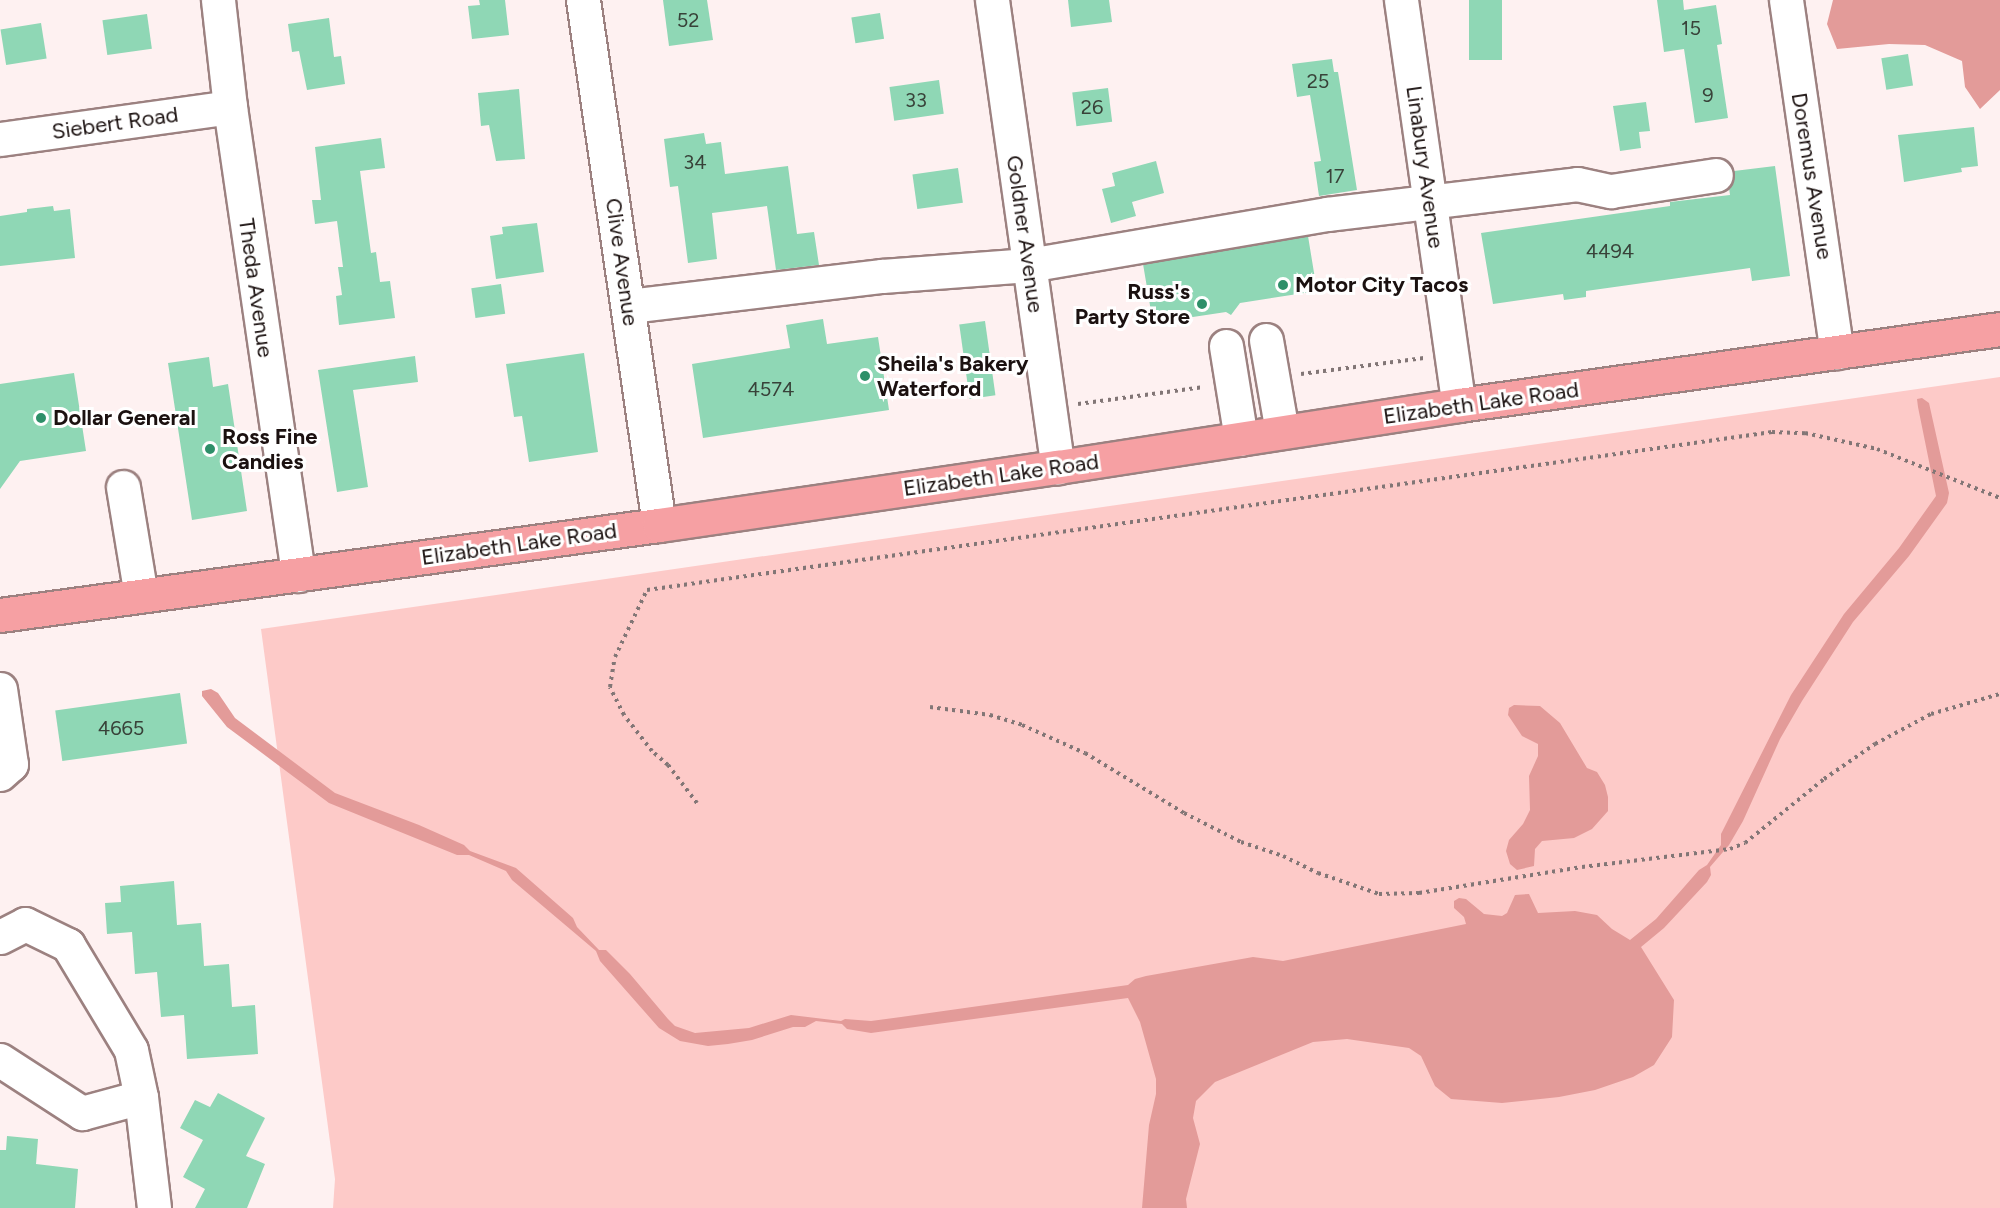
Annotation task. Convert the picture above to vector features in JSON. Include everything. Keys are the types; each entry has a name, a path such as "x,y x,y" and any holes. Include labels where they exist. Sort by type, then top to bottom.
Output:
{"main road":[{"name":"Elizabeth Lake Road","path":"0,615 658,525 1058,467 1459,405 2000,329"}],"street":[{"name":"Theda Avenue","path":"218,0 230,107 298,575"},
{"name":"Clive Avenue","path":"583,0 658,525"},
{"name":"Goldner Avenue","path":"992,0 1058,467"},
{"name":"Linabury Avenue","path":"1401,0 1459,405"},
{"name":"Doremus Avenue","path":"1786,0 1837,352"},
{"name":"Siebert Road","path":"0,139 230,107"},
{"path":"628,306 882,276 1029,265 1327,214 1577,184 1611,191 1716,175"},
{"path":"1266,340 1282,432"},
{"path":"1226,346 1241,439"},
{"path":"123,487 141,596"},
{"path":"0,688 11,764 0,774"},
{"path":"0,937 25,924 68,945 131,1050 141,1097 154,1208"},
{"path":"0,1060 82,1113 141,1097"}],"path":[{"path":"697,803 668,765 652,751 624,715 610,687 615,657 647,590 1772,432 1805,433 1839,438 1922,465 2000,498"},
{"path":"930,707 990,715 1022,725 1085,753 1184,813 1241,842 1379,894 1419,893 1582,867 1730,849 1745,843 1824,779 1875,744 1931,714 2000,694"}],"shaded area":[{"path":"1833,0 2000,0 2000,90 1980,109 1965,87 1962,61 1925,45 1889,44 1837,49 1827,24"},
{"path":"2000,377 2000,1208 333,1208 335,1179 261,629"},
{"path":"1922,398 1929,403 1949,493 1947,503 1909,556 1853,622 1802,701 1780,739 1743,821 1729,845 1710,867 1711,875 1707,882 1664,928 1641,947 1674,1000 1672,1037 1654,1065 1633,1077 1595,1090 1559,1097 1502,1103 1451,1099 1435,1086 1421,1056 1409,1048 1347,1039 1313,1042 1215,1082 1196,1101 1193,1118 1200,1144 1186,1199 1187,1208 1142,1208 1149,1125 1156,1094 1156,1079 1140,1022 1128,998 871,1033 847,1029 842,1024 816,1021 805,1027 793,1027 752,1040 728,1044 708,1046 680,1041 659,1028 600,961 596,951 512,880 506,871 469,855 457,855 329,803 227,727 202,696 202,691 211,689 218,693 235,718 335,793 419,825 464,845 470,851 516,868 573,918 577,927 599,950 606,950 675,1026 695,1033 749,1028 791,1015 841,1021 845,1019 871,1021 1128,985 1135,979 1146,976 1253,957 1283,961 1466,924 1464,917 1454,908 1454,901 1459,898 1466,899 1484,914 1502,916 1507,913 1515,895 1529,894 1538,913 1575,911 1597,915 1612,929 1630,940 1656,919 1699,870 1707,865 1721,845 1721,834 1791,695 1844,614 1899,548 1936,496 1918,407 1917,399"},
{"path":"1514,705 1540,706 1560,723 1587,768 1597,772 1605,785 1608,797 1608,811 1592,829 1574,838 1542,841 1535,849 1534,866 1517,870 1510,864 1506,851 1509,840 1523,824 1530,810 1529,776 1538,756 1538,744 1522,736 1508,715 1509,708"}],"building":[{"path":"479,0 505,0 509,35 472,39 468,6 480,5"},
{"path":"663,0 707,0 713,40 669,46"},
{"path":"1068,0 1109,0 1112,22 1071,27"},
{"path":"1469,0 1502,0 1502,60 1469,60"},
{"path":"1657,0 1683,0 1684,10 1716,5 1722,44 1717,45 1728,118 1695,123 1684,49 1664,52"},
{"path":"880,13 884,39 855,43 851,18"},
{"path":"147,14 152,49 107,55 102,20"},
{"path":"329,18 334,57 341,56 345,84 307,90 299,51 292,52 288,24"},
{"path":"41,23 47,59 6,65 1,29"},
{"path":"1908,54 1913,86 1886,90 1881,58"},
{"path":"1332,59 1334,72 1338,72 1357,190 1319,196 1314,162 1321,161 1310,95 1297,97 1292,64"},
{"path":"939,80 944,114 894,121 889,87"},
{"path":"1108,88 1112,122 1076,126 1072,92"},
{"path":"519,89 525,159 496,161 489,125 481,126 478,93"},
{"path":"1646,102 1650,131 1639,132 1641,148 1620,151 1613,106"},
{"path":"1974,127 1978,166 1961,168 1962,172 1904,182 1898,135"},
{"path":"704,133 706,144 721,142 725,174 788,166 797,234 814,232 819,265 776,270 767,206 712,213 717,259 688,263 678,186 670,187 664,139"},
{"path":"381,138 385,168 360,171 371,253 376,252 380,282 390,281 395,318 339,325 336,296 342,295 338,267 343,267 337,221 315,224 312,200 321,200 315,147"},
{"path":"1156,161 1164,193 1132,202 1136,216 1111,223 1102,189 1115,186 1112,173"},
{"path":"1775,166 1790,276 1752,281 1750,268 1586,291 1586,297 1564,300 1563,294 1493,304 1481,233 1670,206 1670,202 1730,195 1729,188 1734,181 1734,171"},
{"path":"958,168 963,203 917,209 912,174"},
{"path":"53,206 54,211 70,209 75,258 0,266 0,216 27,212 27,209"},
{"path":"537,223 544,272 496,279 490,236 503,234 502,227"},
{"path":"1308,236 1317,291 1240,303 1231,315 1226,312 1153,323 1143,264"},
{"path":"501,284 505,314 475,318 471,288"},
{"path":"823,319 827,344 878,337 889,410 703,438 692,364 790,348 786,325"},
{"path":"985,321 995,395 970,399 959,325"},
{"path":"584,353 598,452 529,462 522,416 514,417 506,364"},
{"path":"415,356 418,382 353,390 368,487 337,492 318,370"},
{"name":"Ross Fine Candies","path":"209,357 213,387 228,384 247,511 192,520 168,363"},
{"name":"Dollar General","path":"74,373 86,451 20,461 0,489 0,384"},
{"path":"180,693 187,744 62,761 55,711"},
{"path":"174,881 177,925 201,923 204,966 229,964 232,1007 255,1005 258,1054 187,1059 184,1015 161,1017 157,972 135,974 132,932 107,934 105,903 121,902 120,886"},
{"path":"218,1093 265,1118 246,1156 265,1164 247,1208 195,1208 205,1189 183,1177 203,1140 180,1128 195,1100 210,1107"},
{"path":"7,1136 38,1139 36,1164 78,1169 75,1208 0,1208 0,1150 6,1150"}],"place":[{"name":"Motor City Tacos","path":"1283,285"},
{"name":"Russ's Party Store","path":"1202,304"},
{"name":"Sheila's Bakery Waterford","path":"865,376"},
{"name":"Dollar General","path":"41,418"},
{"name":"Ross Fine Candies","path":"210,449"}]}
